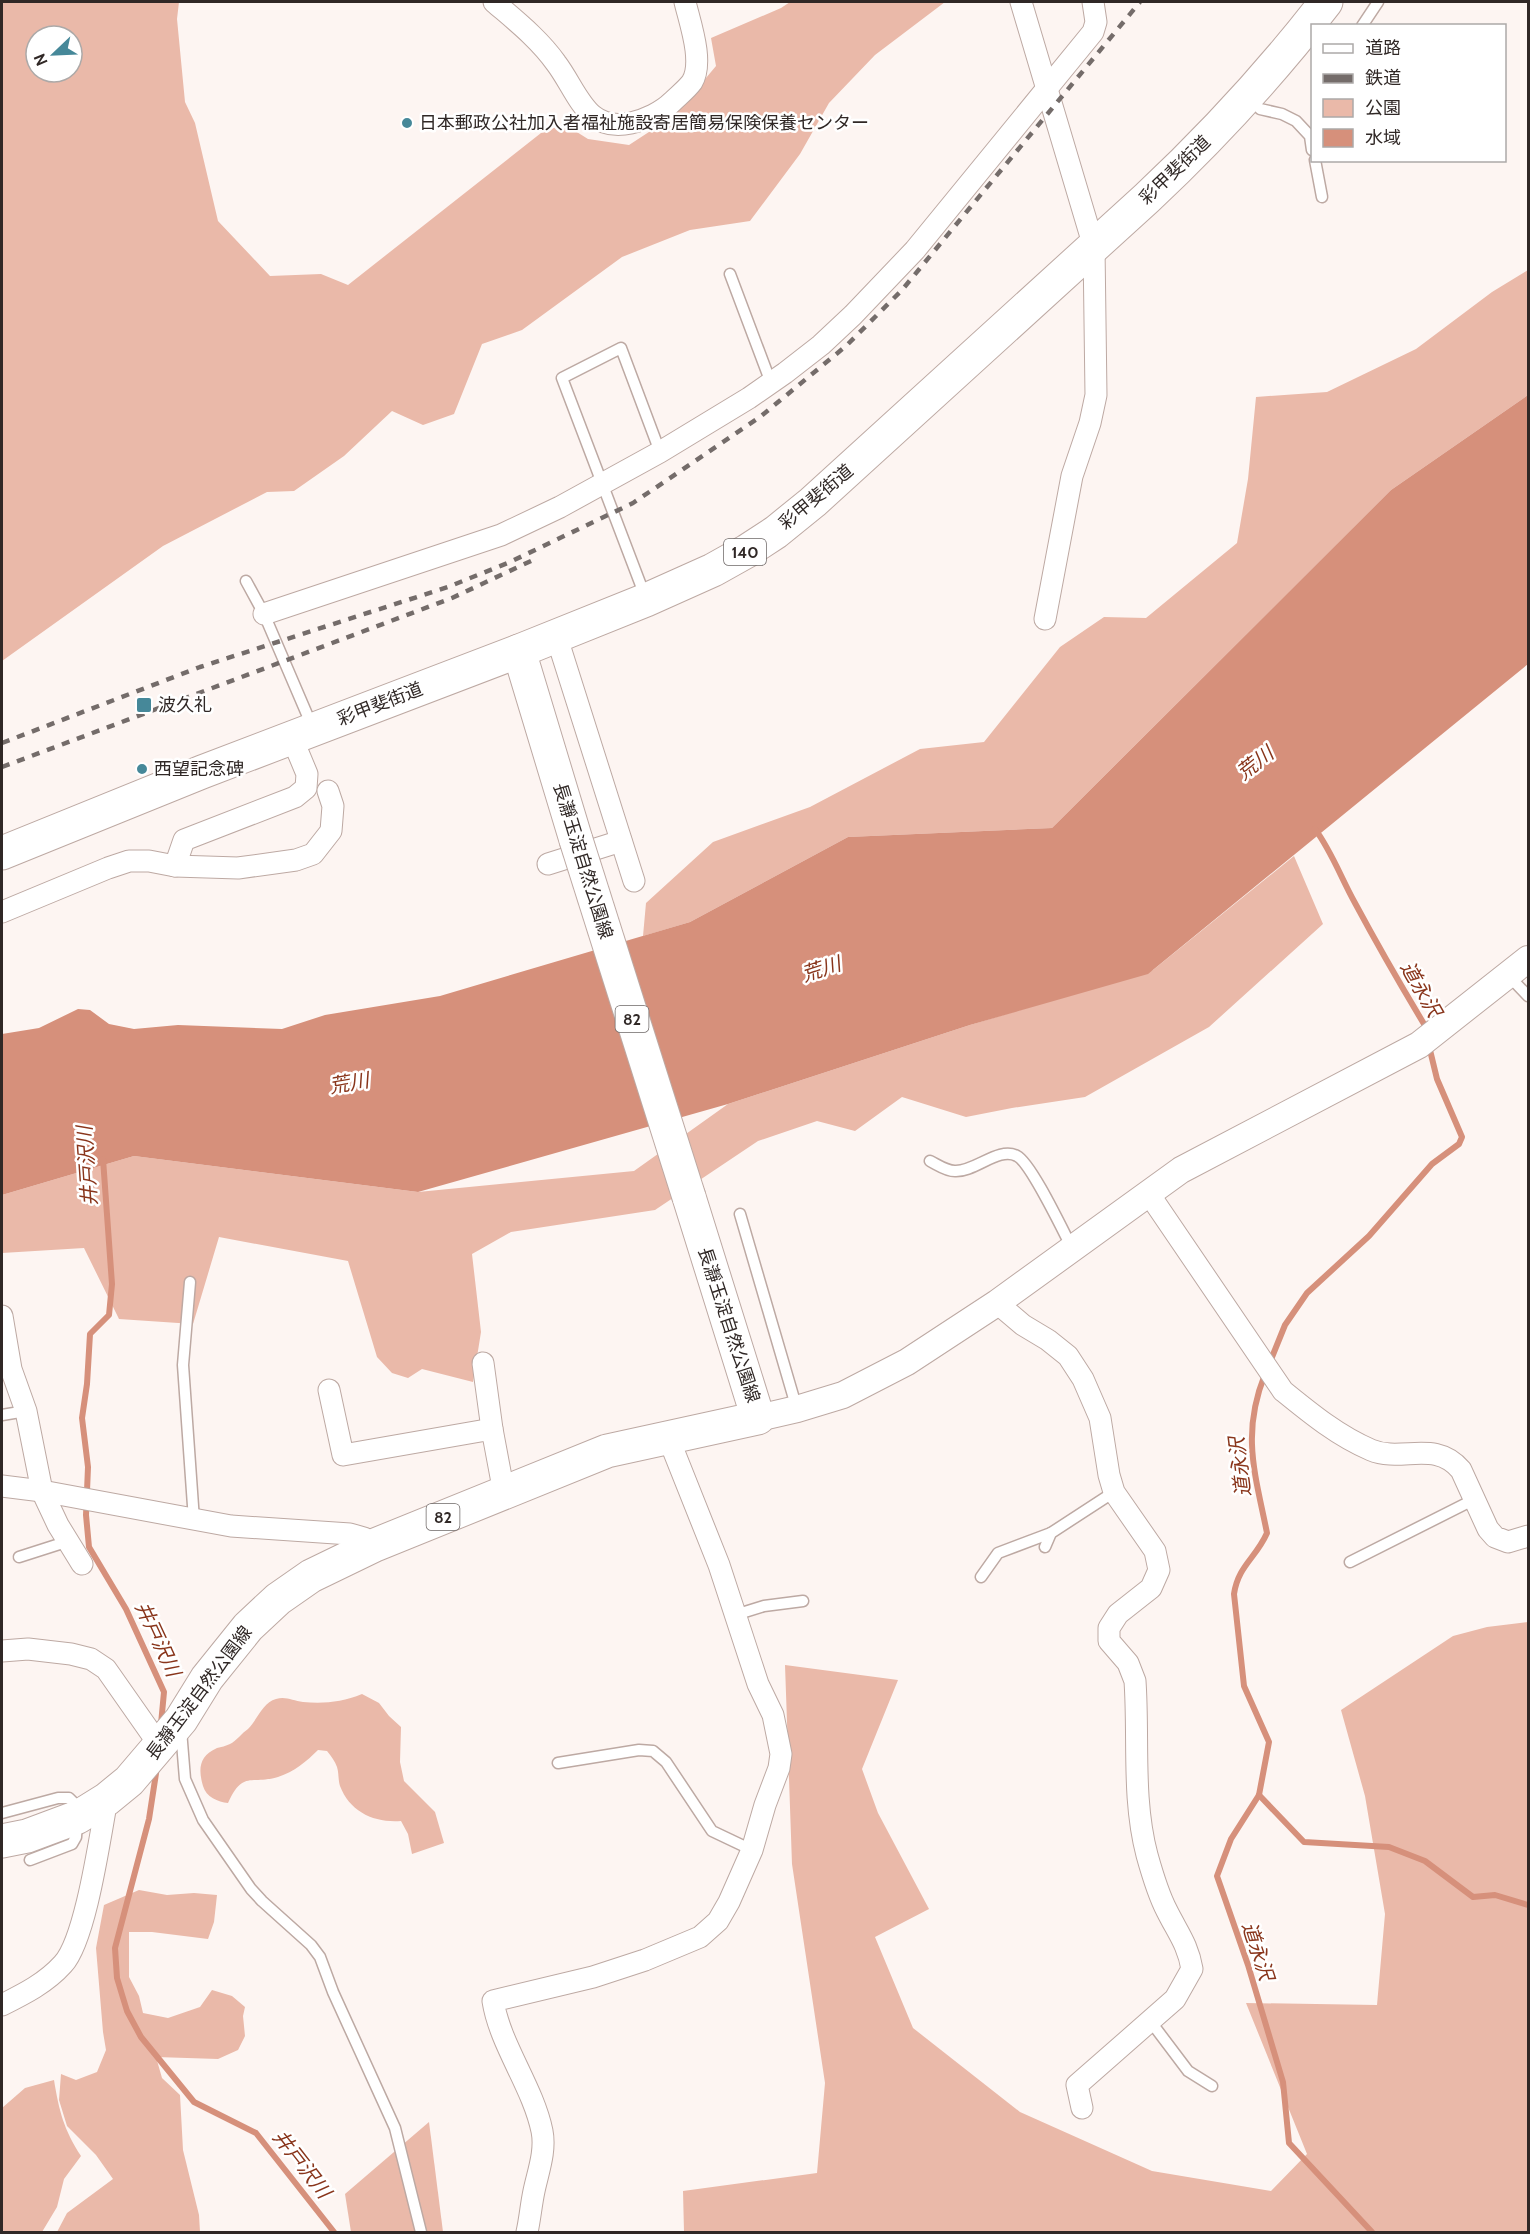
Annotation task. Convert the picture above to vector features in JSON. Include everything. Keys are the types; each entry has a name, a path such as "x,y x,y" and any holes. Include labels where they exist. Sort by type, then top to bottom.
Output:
{"main road":[{"name":"彩甲斐街道","path":"2,854 646,600 713,570 776,532 813,502 1196,152 1293,45 1326,2"},
{"name":"長瀞玉淀自然公園線","path":"2,1841 27,1836 90,1810 129,1781 181,1720 207,1678 248,1627 278,1599 310,1576 375,1545 607,1451 758,1418 576,840 519,651"}],"street":[{"path":"494,2 533,35 556,62 585,109 598,120 616,126 641,120 669,105 692,82 698,56 685,2"},
{"path":"1021,2 1094,247 1096,395 1090,423 1072,476 1045,619"},
{"path":"264,614 501,535 602,485 771,383 821,345 915,250 1093,32 1096,22 1093,2"},
{"path":"556,636 634,881"},
{"path":"175,866 184,840 295,797 306,788 303,734"},
{"path":"2,912 129,861 149,861 175,866 238,868 296,860 314,854 331,831 333,806 328,791"},
{"path":"548,864 621,841"},
{"path":"758,1418 843,1395 907,1362 997,1303 1181,1170 1419,1044 1528,959"},
{"path":"1149,1194 1283,1391 1344,1437 1373,1451 1426,1452 1443,1455 1456,1463 1461,1470 1488,1529 1495,1536 1508,1542 1528,1536"},
{"path":"997,1303 1023,1325 1048,1340 1068,1356 1083,1379 1100,1418 1114,1492 1155,1551 1159,1570 1151,1588 1118,1614 1109,1628 1109,1641 1128,1663 1135,1681 1137,1801 1148,1858 1166,1908 1189,1950 1192,1970 1175,1999 1077,2085 1082,2108"},
{"path":"2,1316 11,1368 26,1411 42,1491 58,1526 82,1564"},
{"path":"483,1363 504,1493"},
{"path":"329,1390 343,1455 492,1429"},
{"path":"527,2232 534,2190 542,2161 542,2132 495,2017 493,2001 593,1977 645,1960 700,1937 718,1921 729,1902 752,1850 779,1768 781,1754 773,1715 758,1684 719,1564 668,1437"},
{"path":"2,1486 42,1491 231,1526 350,1534 364,1538 375,1545"},
{"path":"2,1651 28,1649 71,1654 91,1659 106,1669 160,1746"},
{"path":"2,2005 43,1983 65,1962 78,1938 98,1851 90,1810"}],"lane":[{"path":"1363,24 1378,2"},
{"path":"1247,95 1260,109 1282,114 1296,121 1310,136 1311,143"},
{"path":"1314,162 1322,197"},
{"path":"730,274 771,383"},
{"path":"646,600 562,378 621,348 660,452"},
{"path":"246,580 264,614 303,734"},
{"path":"1508,975 1528,996"},
{"path":"930,1161 947,1170 957,1172 998,1156 1016,1155 1021,1158 1072,1248"},
{"path":"740,1214 797,1409"},
{"path":"190,1282 183,1365 194,1520"},
{"path":"2,1415 26,1411"},
{"path":"981,1577 998,1553 1051,1533 1114,1492"},
{"path":"1350,1562 1475,1499"},
{"path":"1046,1547 1051,1533"},
{"path":"19,1557 69,1541"},
{"path":"735,1615 764,1606 803,1601"},
{"path":"181,1720 185,1779 203,1820 250,1889 311,1944 320,1957 333,1992 395,2128 421,2232"},
{"path":"558,1763 639,1750 653,1751 666,1762 712,1831 752,1850"},
{"path":"2,1813 58,1798 69,1798 90,1810 72,1844 30,1860"},
{"path":"1150,2022 1188,2071 1212,2086"}],"green space":[{"path":"2,2 179,2 177,19 185,102 195,123 218,221 270,276 321,274 348,285 541,133 564,124 588,139 629,145 675,115 716,66 711,38 790,2 945,2 875,55 829,103 800,154 750,221 690,230 622,257 522,330 482,344 454,414 423,425 392,411 344,456 294,491 267,492 163,546 2,661"},
{"path":"1528,270 1528,395 1391,490 1052,828 848,837 690,922 643,936 646,903 713,842 810,807 920,749 984,742 1060,647 1104,617 1146,618 1237,543 1248,479 1256,397 1327,392 1416,349 1492,292"},
{"path":"1294,856 1323,924 1209,1027 1085,1097 966,1117 902,1097 855,1131 817,1121 758,1141 655,1210 511,1232 472,1254 481,1332 473,1382 422,1369 408,1378 392,1373 377,1357 348,1261 219,1237 193,1324 119,1319 84,1248 2,1253 2,1195 134,1156 418,1192 634,1171 728,1104 970,1025 1153,970"},
{"path":"1528,1622 1528,2232 684,2232 683,2191 817,2173 825,2083 792,1864 785,1665 898,1680 862,1769 878,1813 929,1909 875,1937 913,2028 1020,2112 1152,2171 1271,2191 1307,2154 1246,2003 1377,2005 1385,1914 1365,1796 1341,1710 1453,1636 1487,1627"},
{"path":"362,1694 379,1703 401,1727 400,1762 404,1781 435,1812 444,1843 412,1854 408,1834 401,1821 372,1818 350,1803 340,1786 338,1769 327,1751 318,1750 300,1766 284,1775 243,1782 228,1803 213,1798 205,1790 200,1769 203,1759 211,1751 234,1741 248,1729 271,1701 283,1698 303,1702 340,1701"},
{"path":"139,1890 167,1895 194,1893 217,1895 214,1922 208,1939 152,1932 129,1932 129,1977 139,1996 143,2013 168,2018 200,2007 212,1990 232,1996 245,2007 243,2016 245,2036 238,2050 218,2059 156,2057 162,2078 180,2095 183,2150 199,2215 200,2232 57,2232 67,2213 113,2179 96,2155 67,2126 59,2100 61,2074 76,2080 97,2072 106,2050 96,1948 104,1905"},
{"path":"54,2080 63,2120 81,2156 64,2179 57,2207 42,2232 2,2232 2,2108 25,2088"},
{"path":"429,2122 443,2232 351,2232 345,2194"}],"water":[{"name":"荒川","path":"1528,395 1528,664 1148,974 970,1025 728,1104 418,1192 134,1156 2,1195 2,1034 39,1028 78,1009 90,1010 109,1024 134,1029 178,1025 282,1029 325,1015 440,996 690,922 848,837 1052,828 1391,490"}],"waterway":[{"name":"道永沢","path":"1315,829 1426,1030"},
{"name":"道永沢","path":"1270,1362 1285,1325 1307,1293 1369,1236 1432,1164 1459,1144 1462,1137 1437,1079 1429,1046"},
{"name":"井戸沢川","path":"103,1159 112,1284 109,1315 90,1334 82,1418 88,1467 86,1515 89,1547 126,1609 164,1692 161,1724"},
{"name":"道永沢","path":"1265,1374 1258,1396 1252,1435 1255,1472 1267,1533 1239,1576 1234,1594 1244,1686 1269,1742 1259,1795 1231,1839 1217,1876 1248,1965 1283,2082 1289,2143 1372,2232"},
{"name":"井戸沢川","path":"157,1767 149,1819 115,1948 117,1978 127,2011 141,2037 194,2102 256,2133 334,2232"},
{"path":"1259,1795 1304,1842 1389,1847 1425,1861 1473,1897 1495,1895 1528,1905"}],"railway":[{"path":"2,743 200,667 448,587 510,562 633,503 760,417 846,346 902,290 1140,2"},
{"path":"2,767 452,598 533,560"}],"place":[{"name":"日本郵政公社加入者福祉施設寄居簡易保険保養センター","path":"407,123"},
{"name":"波久礼","path":"144,705"},
{"name":"西望記念碑","path":"142,769"}]}
